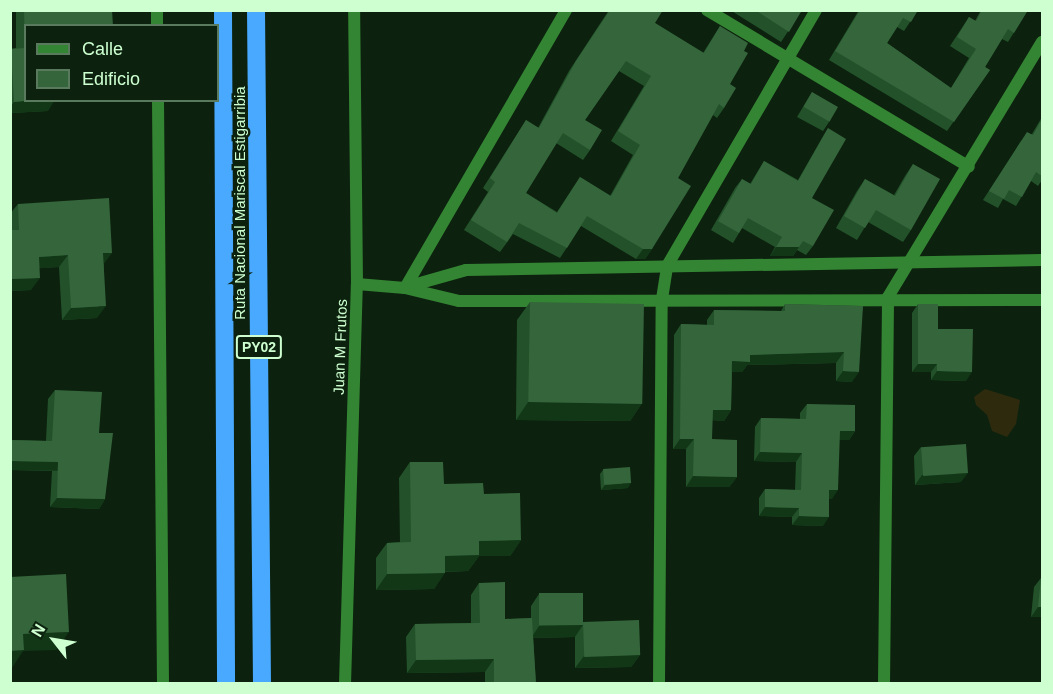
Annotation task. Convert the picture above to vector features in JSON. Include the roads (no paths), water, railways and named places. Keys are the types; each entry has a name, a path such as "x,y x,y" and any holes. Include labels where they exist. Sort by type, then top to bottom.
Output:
{"highway":[{"name":"Ruta Nacional Mariscal Estigarribia","path":"223,10 226,684"},
{"name":"Ruta Nacional Mariscal Estigarribia","path":"256,10 262,684"}],"street":[{"name":"Juan M Frutos","path":"345,684 357,284 354,10"},
{"path":"405,288 566,10"},
{"path":"707,10 969,167"},
{"path":"659,684 662,299 667,266 816,10"},
{"path":"884,684 888,297 912,262 1042,42"},
{"path":"158,102 164,684"},
{"path":"405,288 466,270 1042,260"},
{"path":"357,284 405,288 459,300 888,297 1042,300"}]}
